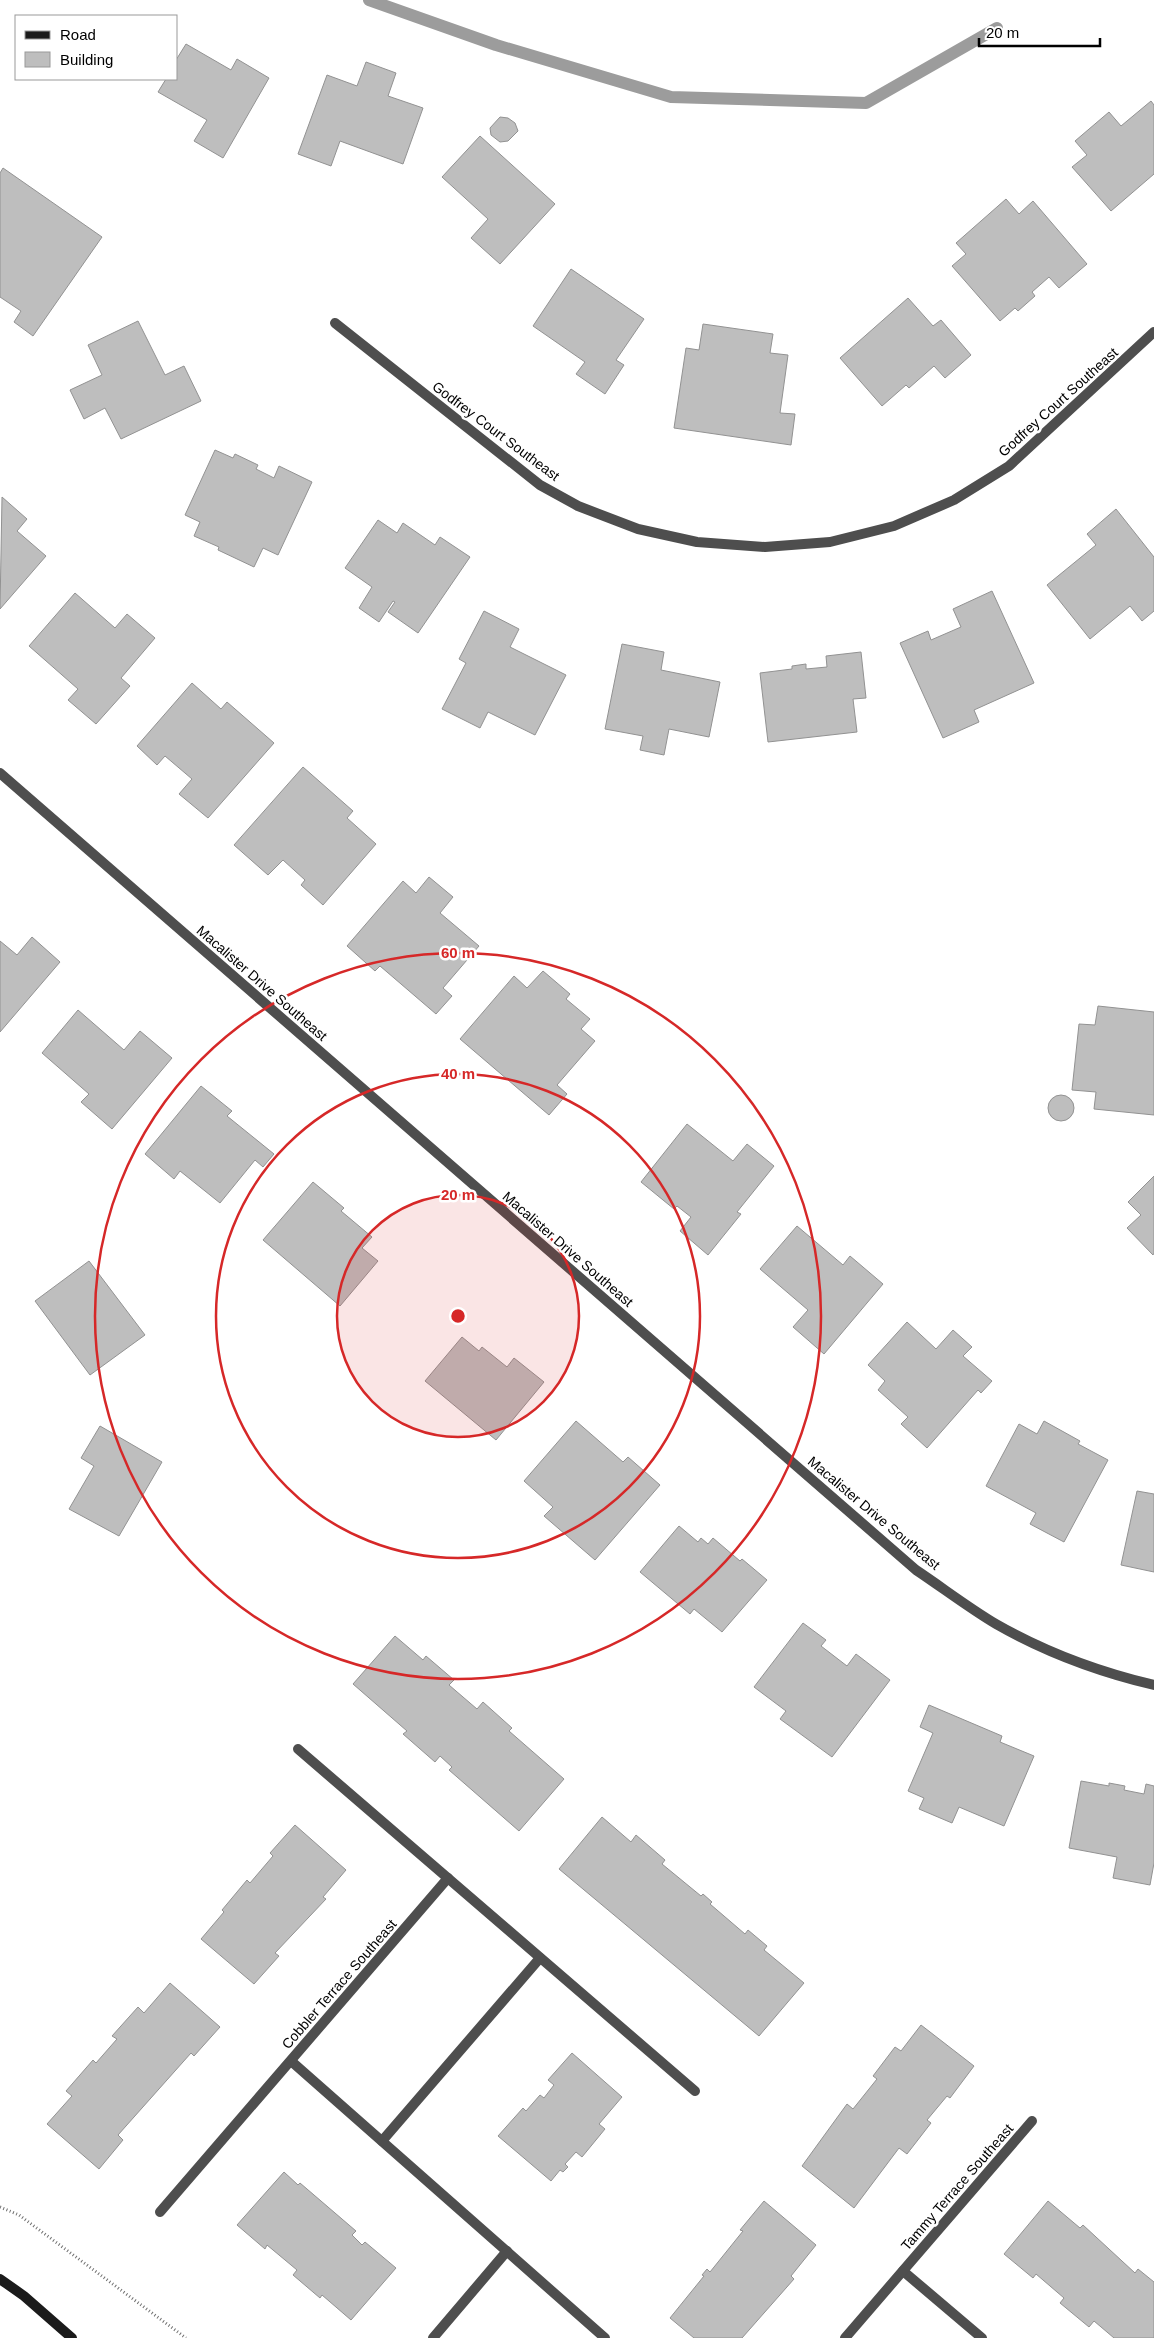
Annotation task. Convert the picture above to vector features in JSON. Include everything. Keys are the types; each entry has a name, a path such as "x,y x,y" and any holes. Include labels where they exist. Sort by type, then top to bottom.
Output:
{"street":[{"name":"Godfrey Court Southeast","path":"335,323 540,485 578,506 638,529 680,539 765,547 830,542 894,526 954,500 1009,466 1154,332"},
{"name":"Macalister Drive Southeast","path":"0,773 916,1570 996,1624 1061,1656 1128,1679 1154,1685"},
{"path":"298,1749 695,2091"},
{"name":"Cobbler Terrace Southeast","path":"448,1878 290,2061 507,2251"},
{"path":"382,2141 540,1958"},
{"path":"160,2212 290,2061"},
{"name":"Tammy Terrace Southeast","path":"845,2338 1032,2122"},
{"path":"433,2338 507,2251 605,2338"},
{"name":"Tammy Terrace Southeast","path":"903,2271 982,2338"},
{"path":"0,2278 24,2296 72,2338"}],"path":[{"path":"0,2207 19,2215 186,2338"}],"building":[{"path":"186,44 231,70 237,59 269,78 223,158 194,141 207,120 158,92 165,80 178,80 178,57"},
{"path":"366,62 396,73 388,96 423,108 403,164 340,141 331,166 298,154 327,75 357,86"},
{"path":"1151,101 1154,105 1154,174 1111,211 1072,167 1087,155 1075,141 1109,112 1121,126"},
{"path":"500,117 508,118 515,123 518,131 508,141 500,142 491,135 490,128"},
{"path":"480,136 555,204 500,264 471,238 488,219 442,177"},
{"path":"3,168 102,237 33,336 14,322 21,311 0,297 0,173"},
{"path":"1006,199 1019,214 1033,201 1087,264 1059,288 1049,277 1032,292 1035,296 1018,311 1015,308 1000,321 952,266 966,254 956,243"},
{"path":"571,269 644,319 616,360 624,365 605,394 576,374 585,362 533,326"},
{"path":"908,298 933,326 941,320 971,355 945,378 934,366 909,388 906,385 882,406 840,358"},
{"path":"138,321 165,375 184,366 201,401 121,439 105,408 84,419 70,390 102,375 88,345"},
{"path":"703,324 773,334 770,353 788,355 780,413 795,414 791,445 674,428 686,348 699,350"},
{"path":"215,450 233,458 235,454 258,465 256,469 274,478 279,466 312,482 278,555 263,548 254,567 218,550 219,547 194,536 200,522 185,515"},
{"path":"2,497 27,519 17,531 46,556 0,609"},
{"path":"1116,509 1154,557 1154,611 1142,621 1130,606 1090,639 1047,585 1096,545 1087,534"},
{"path":"378,520 397,533 403,523 435,545 440,537 470,557 418,633 388,612 395,602 393,601 379,622 359,608 372,587 345,568"},
{"path":"992,591 1034,683 974,710 979,722 943,738 900,643 928,631 931,640 961,627 953,609"},
{"path":"75,593 115,628 127,614 155,638 121,678 130,686 96,724 68,700 78,689 29,646"},
{"path":"484,611 519,629 510,647 566,675 535,735 488,712 480,728 442,709 466,663 459,659"},
{"path":"622,644 664,652 661,670 720,682 709,737 669,729 664,755 640,750 643,736 605,729"},
{"path":"861,652 866,698 853,699 857,732 768,742 760,673 792,669 792,666 806,664 806,669 827,667 826,656"},
{"path":"192,683 221,709 227,702 274,743 208,818 179,794 192,779 165,756 157,765 137,746"},
{"path":"303,767 353,811 347,818 376,844 323,905 301,885 305,880 283,860 268,875 234,845"},
{"path":"429,877 453,897 440,913 479,946 443,988 452,996 436,1014 380,966 375,971 347,946 403,881 416,893"},
{"path":"32,937 60,962 0,1032 0,941 17,955"},
{"path":"543,971 570,994 566,999 590,1019 581,1029 595,1041 557,1085 567,1094 549,1115 460,1039 514,976 527,988"},
{"path":"1098,1006 1154,1012 1154,1115 1094,1109 1096,1092 1072,1090 1079,1024 1095,1025"},
{"path":"78,1010 124,1050 140,1031 172,1058 112,1129 81,1102 89,1094 42,1053"},
{"path":"201,1086 232,1111 227,1116 274,1154 263,1167 255,1160 220,1203 180,1171 174,1179 145,1154"},
{"path":"1061,1095 1070,1099 1074,1108 1070,1117 1061,1121 1052,1117 1048,1108 1052,1099"},
{"path":"687,1124 733,1161 747,1144 774,1166 737,1212 741,1214 708,1255 680,1231 691,1217 677,1206 674,1209 641,1182"},
{"path":"1154,1176 1153,1255 1127,1228 1141,1215 1128,1202"},
{"path":"313,1182 344,1208 341,1211 372,1237 362,1248 378,1261 340,1306 263,1240"},
{"path":"797,1226 843,1265 850,1256 883,1284 824,1354 793,1327 808,1310 760,1269"},
{"path":"89,1261 145,1335 90,1375 35,1301"},
{"path":"907,1322 936,1349 953,1330 972,1347 963,1356 992,1381 981,1393 978,1390 927,1448 901,1424 908,1417 878,1390 885,1381 868,1365"},
{"path":"462,1337 479,1351 482,1347 507,1367 514,1358 544,1382 496,1440 425,1381"},
{"path":"576,1421 623,1462 628,1457 660,1485 595,1560 544,1516 553,1507 524,1481"},
{"path":"1044,1421 1080,1441 1078,1444 1108,1460 1064,1542 1030,1524 1036,1513 986,1486 1019,1424 1037,1434"},
{"path":"100,1426 162,1462 119,1536 69,1509 94,1466 81,1458"},
{"path":"1137,1491 1154,1494 1154,1572 1121,1565"},
{"path":"679,1526 698,1542 701,1538 708,1544 713,1538 740,1561 742,1559 767,1580 722,1632 694,1609 690,1614 640,1572"},
{"path":"803,1623 826,1640 821,1646 847,1666 856,1654 890,1680 832,1757 780,1719 786,1711 754,1687"},
{"path":"395,1636 423,1660 426,1656 454,1680 449,1685 477,1709 483,1702 512,1728 509,1731 564,1779 519,1831 449,1770 452,1767 440,1756 435,1762 403,1734 407,1731 353,1684"},
{"path":"929,1705 1002,1736 1000,1742 1034,1756 1004,1826 959,1807 952,1823 919,1809 924,1798 908,1791 933,1733 920,1727"},
{"path":"1081,1781 1109,1786 1109,1783 1125,1786 1124,1790 1144,1794 1146,1784 1154,1786 1154,1863 1150,1885 1113,1878 1117,1857 1069,1848"},
{"path":"602,1817 631,1842 636,1835 665,1860 662,1864 701,1896 703,1894 712,1902 710,1904 745,1934 748,1930 767,1946 764,1950 804,1983 759,2036 559,1869"},
{"path":"295,1825 346,1870 323,1897 326,1899 275,1953 279,1956 254,1984 201,1939 224,1912 222,1910 247,1880 250,1883 273,1856 270,1853"},
{"path":"170,1983 220,2027 194,2056 191,2053 118,2135 123,2140 99,2169 47,2124 72,2096 66,2091 93,2060 96,2063 117,2039 112,2036 138,2007 144,2013"},
{"path":"921,2025 974,2066 950,2098 947,2096 927,2120 931,2123 907,2154 899,2148 854,2208 802,2166 847,2104 853,2109 877,2079 873,2076 895,2047 901,2051"},
{"path":"572,2053 622,2097 599,2124 605,2129 582,2157 576,2152 565,2164 568,2167 563,2172 560,2170 551,2181 498,2136 523,2108 526,2111 540,2095 544,2098 554,2085 548,2080"},
{"path":"284,2172 298,2185 300,2183 356,2231 352,2235 362,2245 365,2242 396,2268 351,2320 322,2295 320,2298 293,2275 297,2270 267,2245 265,2249 237,2225"},
{"path":"764,2201 816,2245 791,2276 794,2279 742,2338 694,2338 670,2318 704,2276 702,2275 707,2269 710,2272 743,2231 740,2230"},
{"path":"1048,2201 1080,2228 1083,2225 1135,2273 1138,2269 1154,2282 1154,2338 1114,2338 1094,2321 1089,2327 1060,2303 1064,2298 1036,2274 1033,2278 1004,2254"}],"waterway":[{"path":"369,0 496,45 671,97 866,103 997,28"}]}
